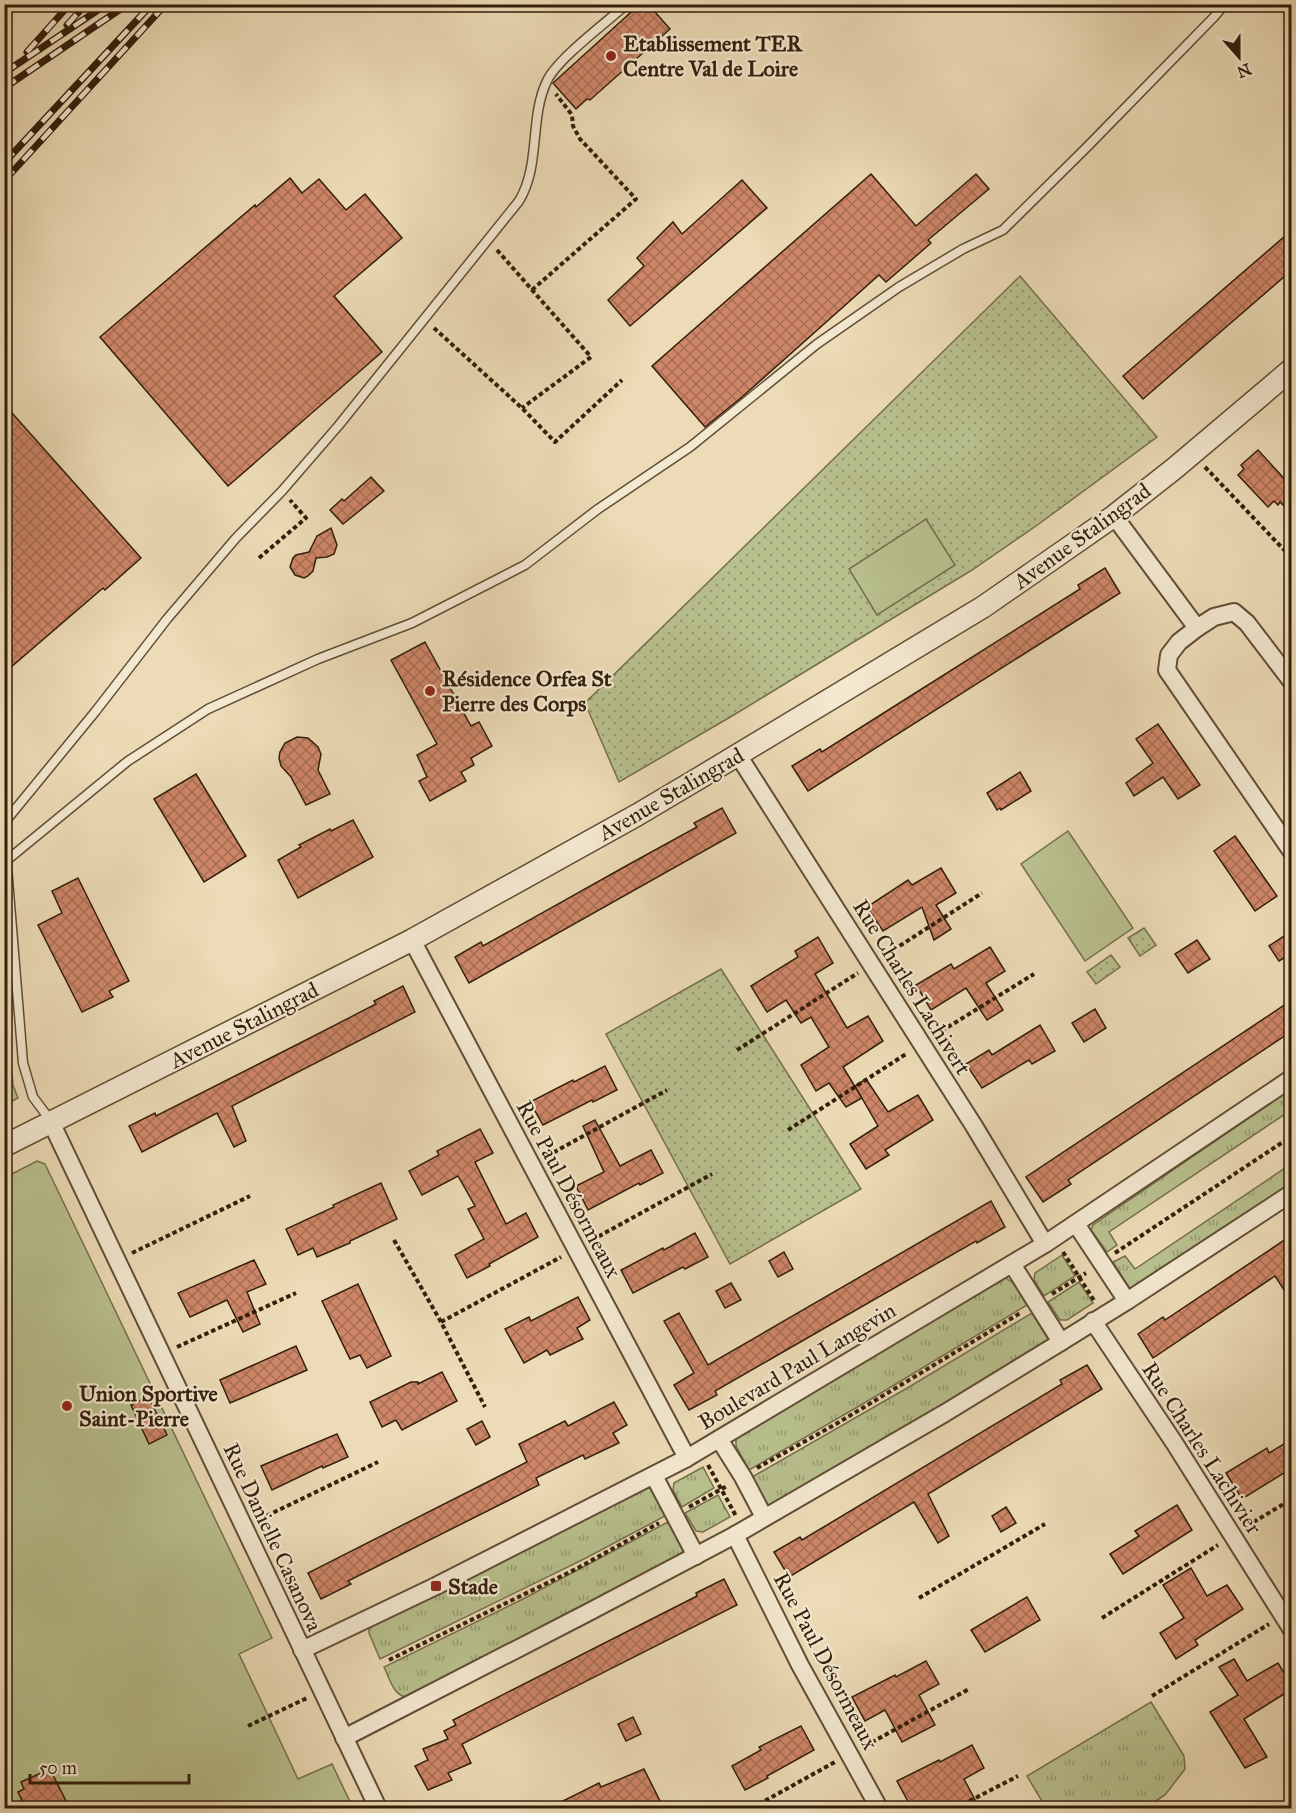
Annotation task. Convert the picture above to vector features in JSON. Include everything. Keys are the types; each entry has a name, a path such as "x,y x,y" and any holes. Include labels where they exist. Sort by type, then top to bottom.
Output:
{"street":[{"name":"Avenue Stalingrad","path":"4,1146 412,940 637,815 738,755 983,607 1114,516 1192,454 1292,369"},
{"path":"1114,516 1197,628"},
{"path":"1292,682 1247,623 1234,612 1214,617 1197,628 1179,642 1169,655 1167,670 1292,852"},
{"name":"Rue Charles Lachivert","path":"738,755 1049,1241"},
{"name":"Rue Paul Désormeaux","path":"412,940 531,1165 693,1454"},
{"name":"Boulevard Paul Langevin","path":"302,1650 654,1476 719,1439 1076,1224 1292,1078"},
{"name":"Rue Danielle Casanova","path":"51,1122 378,1809"},
{"path":"344,1738 739,1533 945,1413 1061,1342 1292,1192"},
{"path":"1076,1224 1127,1301"},
{"path":"1011,1264 1061,1342"},
{"name":"Rue Charles Lachivier","path":"1098,1318 1287,1623"},
{"path":"719,1439 764,1517"},
{"path":"654,1476 696,1556"},
{"name":"Rue Paul Désormeaux","path":"739,1533 800,1665 879,1809"}],"lane":[{"path":"4,823 95,712 167,619 236,538 282,491 519,201 527,186 546,82 555,68 627,4"},
{"path":"6,861 128,761 208,709 318,659 412,623 525,565 598,509 690,447 817,344 899,287 963,249 1003,230 1206,26 1225,4"},
{"path":"4,830 9,934 23,1063 33,1097 51,1122"}],"path":[{"path":"532,290 636,199 580,139 573,126 572,115 546,82"},
{"path":"488,241 591,357 522,408"},
{"path":"424,320 522,408 555,442 622,380"},
{"path":"1192,454 1287,553"},
{"path":"259,558 306,518 282,491"},
{"path":"531,1165 667,1090"},
{"path":"389,1660 576,1569 836,1424 1079,1277 1292,1136"},
{"path":"116,1261 250,1196"},
{"path":"394,1240 486,1407"},
{"path":"1049,1241 1079,1277 1098,1318"},
{"path":"160,1355 296,1293"},
{"path":"693,1454 722,1489 739,1533"},
{"path":"244,1527 378,1462"},
{"path":"1102,1618 1292,1499"},
{"path":"919,1598 1045,1524"},
{"path":"1152,1696 1287,1623"},
{"path":"248,1726 321,1691"},
{"path":"956,1809 1018,1776"}],"green space":[{"path":"1020,276 1157,437 972,570 619,782 585,703"},
{"path":"926,519 955,565 877,615 849,569"},
{"path":"1068,831 1133,928 1085,961 1021,864"},
{"path":"1144,928 1156,945 1140,956 1128,938"},
{"path":"1111,955 1120,967 1096,984 1087,972"},
{"path":"721,969 861,1189 730,1264 606,1034"},
{"path":"4,976 13,1085 18,1098 5,1105"},
{"path":"1291,1089 1291,1110 1109,1232 1117,1245 1107,1252 1091,1230 1093,1225"},
{"path":"37,1161 45,1164 272,1638 239,1654 298,1779 332,1764 353,1808 5,1808 4,1178"},
{"path":"1291,1164 1291,1184 1132,1292 1113,1262 1125,1256 1135,1269"},
{"path":"1062,1255 1075,1276 1044,1296 1034,1280 1035,1273"},
{"path":"1006,1278 1013,1283 1027,1305 749,1470 736,1446 736,1437"},
{"path":"1079,1282 1093,1303 1067,1320 1060,1320 1048,1302"},
{"path":"1032,1313 1048,1339 1048,1343 770,1506 766,1503 752,1477"},
{"path":"703,1467 714,1488 682,1507 673,1490 674,1483"},
{"path":"646,1486 651,1489 665,1516 586,1558 380,1659 369,1633 369,1627"},
{"path":"718,1495 730,1517 703,1532 696,1531 685,1513"},
{"path":"668,1522 683,1549 681,1558 406,1697 398,1693 392,1685 384,1667 523,1599"},
{"path":"1151,1702 1184,1756 1185,1769 1165,1795 1145,1808 1046,1808 1027,1776"}],"building":[{"name":"Etablissement TER Centre Val de Loire","path":"640,4 648,4 670,29 590,100 587,99 576,109 553,83"},
{"path":"871,174 916,226 976,174 989,189 928,240 931,243 886,282 879,275 705,427 652,366"},
{"path":"290,178 302,193 319,179 346,210 365,194 402,238 334,296 382,352 228,486 100,337"},
{"path":"742,180 767,208 630,326 608,300 644,266 637,258 673,222 682,234"},
{"path":"1292,230 1292,270 1143,399 1123,376"},
{"path":"4,404 141,558 4,673"},
{"path":"1258,450 1292,487 1292,514 1280,502 1278,505 1274,501 1268,507 1238,475 1244,469 1241,465"},
{"path":"371,477 384,491 343,524 330,510"},
{"path":"331,528 337,545 334,554 316,558 313,571 308,576 304,578 295,575 290,567 293,558 309,552 317,536"},
{"path":"1105,568 1120,593 808,791 792,766 820,749 822,752 1080,589 1078,585"},
{"name":"Résidence Orfea St Pierre des Corps","path":"425,642 471,726 479,722 492,746 471,758 474,765 461,772 466,781 430,801 419,781 427,777 417,755 437,744 391,660"},
{"path":"1158,724 1200,785 1178,799 1163,777 1134,796 1126,783 1153,763 1136,739"},
{"path":"297,737 308,738 318,747 321,754 318,770 330,794 306,805 291,777 281,766 279,758 285,743"},
{"path":"1020,772 1031,791 1001,810 1000,808 997,810 987,793"},
{"path":"196,774 246,856 204,882 154,799"},
{"path":"722,808 736,833 469,983 455,957 481,942 483,946 697,827 694,823"},
{"path":"353,820 373,857 298,898 278,860 301,847 299,845"},
{"path":"1235,836 1277,896 1255,911 1214,851"},
{"path":"941,868 956,893 936,905 951,929 934,940 922,907 883,931 867,907 908,880 912,885"},
{"path":"78,878 129,981 109,991 113,997 82,1012 38,925 62,913 52,891"},
{"path":"1284,936 1292,948 1292,953 1279,961 1269,946"},
{"path":"818,937 833,963 815,974 847,1028 868,1016 883,1041 843,1067 862,1098 846,1107 829,1083 816,1091 801,1065 829,1047 811,1017 801,1023 786,1000 767,1012 751,986 798,957 795,951"},
{"path":"1197,940 1210,959 1188,973 1175,954"},
{"path":"990,947 1005,971 986,983 1003,1010 987,1020 966,988 931,1010 916,985 951,964 954,969"},
{"path":"403,986 415,1012 232,1106 246,1141 234,1147 217,1113 142,1152 129,1126 155,1113 156,1116 310,1038 376,1004 374,1001"},
{"path":"1292,1000 1292,1031 1068,1180 1071,1184 1043,1202 1026,1177"},
{"path":"1095,1009 1106,1028 1084,1042 1072,1023"},
{"path":"1040,1025 1055,1051 1032,1064 1029,1060 982,1088 966,1064 989,1050 992,1055"},
{"path":"605,1066 617,1090 543,1125 530,1102"},
{"path":"866,1079 888,1112 918,1095 933,1120 885,1150 889,1155 866,1169 850,1144 878,1126 855,1086"},
{"path":"595,1120 620,1166 651,1150 663,1173 588,1210 576,1186 604,1172 583,1126"},
{"path":"480,1129 493,1153 475,1162 506,1224 526,1213 538,1237 467,1278 455,1255 484,1239 468,1209 475,1206 458,1176 422,1195 409,1171 439,1155 437,1151"},
{"path":"381,1183 397,1219 317,1257 313,1248 298,1255 286,1229"},
{"path":"991,1201 1005,1227 977,1243 976,1241 715,1391 717,1395 689,1410 674,1385 694,1373 664,1321 679,1313 708,1365"},
{"path":"695,1233 708,1257 685,1269 683,1267 633,1293 621,1270"},
{"path":"1292,1235 1292,1302 1275,1276 1153,1358 1138,1334 1163,1317 1165,1320"},
{"path":"784,1252 793,1269 778,1277 769,1261"},
{"path":"254,1260 266,1284 247,1292 260,1324 243,1332 227,1300 190,1317 178,1293"},
{"path":"731,1283 741,1300 725,1308 716,1291"},
{"path":"358,1284 391,1356 367,1368 360,1355 350,1359 322,1301"},
{"path":"578,1297 590,1320 577,1328 583,1339 550,1355 547,1350 524,1363 505,1329 529,1317 531,1321"},
{"path":"296,1346 307,1370 230,1403 220,1380"},
{"path":"1087,1365 1102,1389 928,1494 949,1536 938,1543 914,1502 789,1577 774,1552 800,1537 802,1540 1062,1384 1060,1380"},
{"path":"442,1372 457,1401 402,1430 396,1420 382,1427 370,1402 411,1382 418,1382 418,1384"},
{"path":"148,1396 167,1435 149,1444 131,1405"},
{"path":"614,1402 627,1425 613,1433 619,1443 585,1459 583,1455 536,1478 539,1485 348,1581 351,1584 321,1599 308,1573 527,1462 519,1444 565,1421 568,1426"},
{"path":"482,1421 490,1437 476,1445 467,1429"},
{"path":"337,1434 348,1457 323,1468 322,1466 272,1490 261,1466"},
{"path":"1292,1439 1292,1468 1242,1499 1226,1473 1267,1448 1269,1453"},
{"path":"1177,1505 1192,1530 1123,1574 1110,1554 1139,1536 1135,1531"},
{"path":"1006,1507 1016,1523 1001,1532 992,1516"},
{"path":"1191,1568 1207,1596 1227,1585 1243,1609 1195,1640 1198,1645 1176,1659 1160,1633 1184,1618 1163,1585"},
{"path":"724,1579 737,1605 462,1744 471,1763 448,1773 452,1780 428,1790 415,1766 428,1760 423,1749 448,1739 444,1731 456,1725 453,1720 697,1596 696,1593"},
{"path":"1027,1597 1040,1620 985,1652 971,1630"},
{"path":"1234,1659 1247,1681 1278,1663 1292,1686 1292,1689 1244,1719 1267,1757 1245,1768 1210,1712 1238,1695 1219,1667"},
{"path":"926,1661 939,1684 919,1695 935,1725 902,1742 885,1710 865,1721 852,1697"},
{"path":"633,1717 641,1734 626,1741 618,1724"},
{"path":"801,1726 814,1750 745,1790 732,1766 761,1750 759,1747"},
{"path":"972,1745 984,1768 964,1779 980,1809 912,1809 897,1781"},
{"path":"50,1769 70,1809 26,1809 18,1792 24,1789 21,1782"},
{"path":"644,1769 660,1801 645,1809 547,1809 599,1783 601,1787"}],"railway":[{"path":"27,52 70,4"},
{"path":"67,25 86,4"},
{"path":"4,73 107,4"},
{"path":"4,88 128,4"},
{"path":"4,163 152,4"},
{"path":"4,181 166,4"}],"place":[{"name":"Etablissement TER Centre Val de Loire","path":"611,56"},
{"name":"Résidence Orfea St Pierre des Corps","path":"430,691"},
{"name":"Union Sportive Saint-Pierre","path":"67,1406"},
{"name":"Stade","path":"436,1586"}]}
